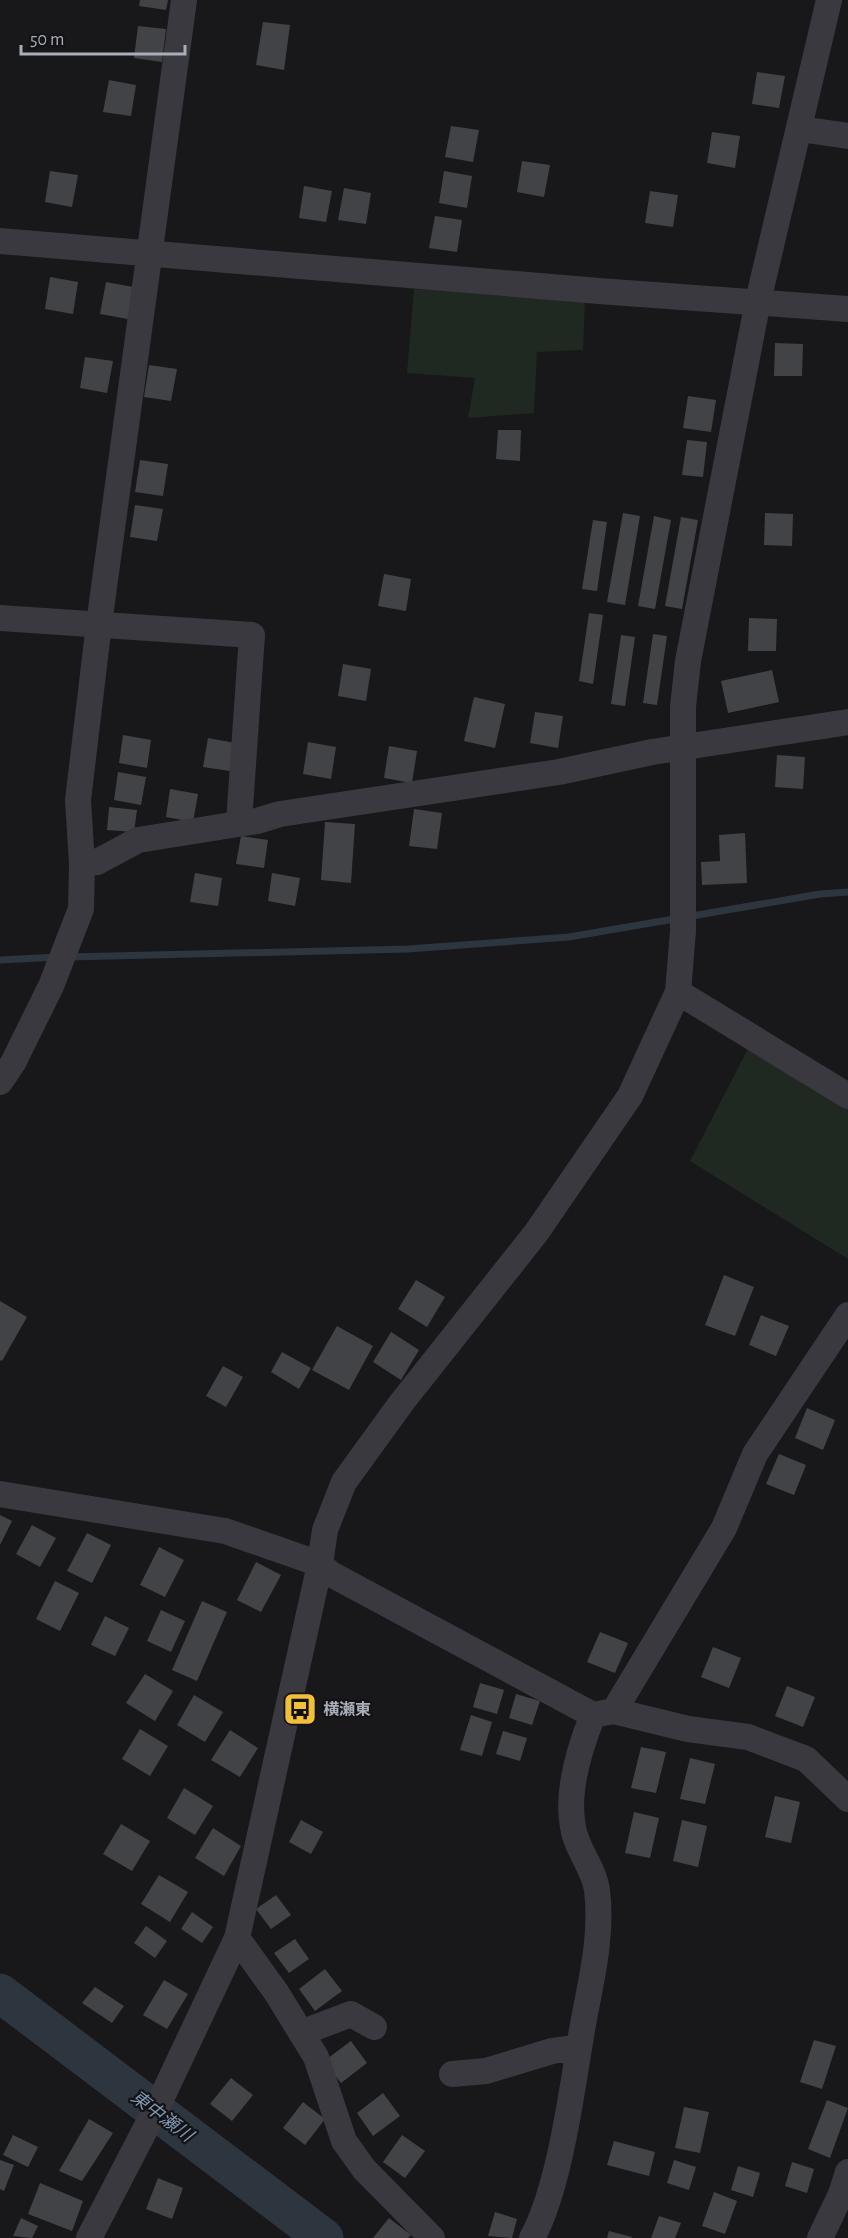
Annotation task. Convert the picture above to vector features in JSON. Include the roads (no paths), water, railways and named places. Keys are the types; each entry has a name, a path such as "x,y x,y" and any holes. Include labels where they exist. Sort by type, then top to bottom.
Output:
{"street":[{"path":"0,1082 13,1063 57,971 81,909 82,864 78,800 99,624 184,0"},
{"path":"89,2238 157,2108 237,1938 320,1564 325,1530 344,1482 402,1402 536,1233 630,1096 678,992 683,931 683,707 688,661 758,301 800,129 828,0"},
{"path":"800,129 848,136"},
{"path":"0,241 599,291 848,309"},
{"path":"0,618 252,635 239,822"},
{"path":"82,864 97,862 138,840 559,772 652,752 848,722"},
{"path":"678,992 848,1096"},
{"path":"532,2238 549,2192 579,2047 598,1936 597,1889 573,1827 572,1798 585,1735 604,1713 724,1528 755,1454 848,1315"},
{"path":"0,1494 225,1531 320,1564 332,1574 604,1713 688,1729 748,1737 806,1759 848,1799"},
{"path":"237,1938 276,1992 316,2057 344,2141 364,2169 432,2238"},
{"path":"301,2033 351,2014 374,2027"},
{"path":"452,2074 486,2071 552,2051 579,2047"},
{"path":"820,2238 841,2194 848,2172"}],"waterway":[{"path":"69,957 408,949 569,937 820,894 848,892"},
{"path":"0,960 58,957"},
{"name":"東中瀬川","path":"0,1993 324,2238"}],"place":[{"name":"横瀬東","path":"300,1709"}]}
